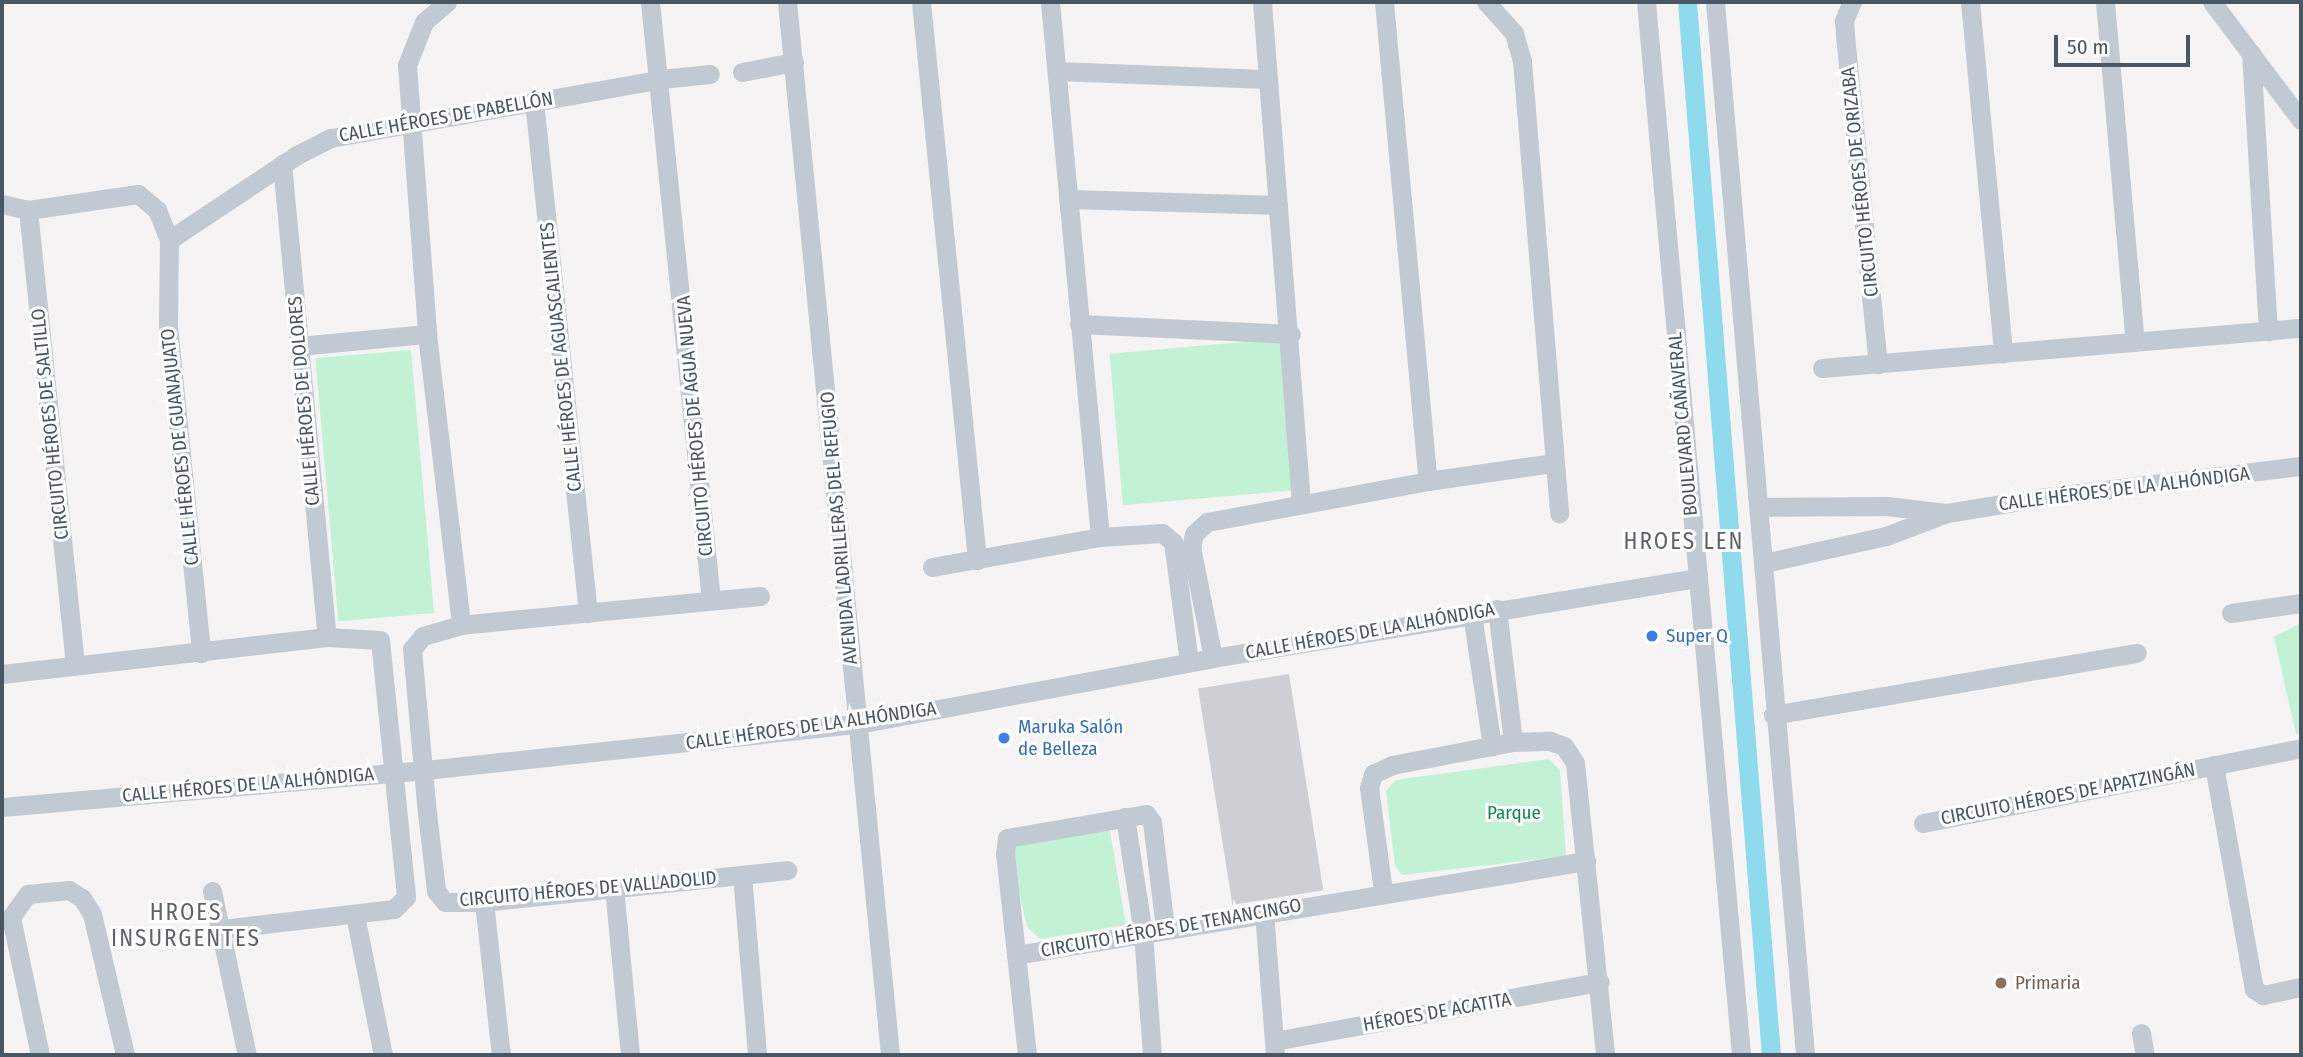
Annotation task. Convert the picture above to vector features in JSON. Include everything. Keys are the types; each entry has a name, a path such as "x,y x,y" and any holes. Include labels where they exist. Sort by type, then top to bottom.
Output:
{"street":[{"path":"447,2 424,22 415,37 407,65 427,334 461,625"},
{"name":"CIRCUITO HÉROES DE AGUA NUEVA","path":"650,2 661,79 711,600"},
{"name":"AVENIDA LADRILLERAS DEL REFUGIO","path":"787,2 890,1055"},
{"path":"921,2 978,560"},
{"path":"1050,2 1100,537"},
{"path":"1262,2 1266,79 1291,334 1301,503"},
{"path":"1384,2 1427,481"},
{"path":"1486,2 1520,45 1559,513"},
{"name":"BOULEVARD CAÑAVERAL","path":"1646,2 1741,1055"},
{"path":"1715,2 1764,563 1773,715 1805,1055"},
{"name":"CIRCUITO HÉROES DE ORIZABA","path":"1852,2 1844,20 1845,36 1878,363"},
{"path":"1970,2 2003,353"},
{"path":"2105,2 2134,342"},
{"path":"2212,2 2301,120"},
{"path":"2251,53 2268,331"},
{"path":"742,72 794,62"},
{"path":"1057,71 1266,79"},
{"name":"CALLE HÉROES DE PABELLÓN","path":"169,240 282,164 331,138 661,79 710,74"},
{"name":"CALLE HÉROES DE AGUASCALIENTES","path":"534,101 588,613"},
{"name":"CALLE HÉROES DE DOLORES","path":"282,164 327,637"},
{"path":"2,204 29,210 138,194 158,210 169,240"},
{"path":"1068,199 1278,205"},
{"name":"CIRCUITO HÉROES DE SALTILLO","path":"29,210 75,666"},
{"name":"CALLE HÉROES DE GUANAJUATO","path":"169,240 168,326 201,653"},
{"path":"1079,324 1291,334"},
{"path":"1822,368 2301,328"},
{"path":"299,346 427,334"},
{"path":"1213,658 1191,547 1194,534 1207,522 1427,481 1553,463"},
{"name":"CALLE HÉROES DE LA ALHÓNDIGA","path":"1764,563 1885,536 1947,513 2039,498 2301,466"},
{"name":"CALLE HÉROES DE LA ALHÓNDIGA","path":"1759,507 1887,506 1947,513"},
{"path":"932,568 1100,537 1162,533 1173,542 1189,662"},
{"name":"CALLE HÉROES DE LA ALHÓNDIGA","path":"2,807 425,770 858,724 1189,662 1697,578"},
{"path":"425,770 412,649 431,632 461,625 760,596"},
{"path":"2231,613 2301,603"},
{"path":"1497,609 1513,742"},
{"path":"1472,614 1492,746"},
{"path":"2,674 327,637 376,637 383,644 406,897 394,909 220,929"},
{"path":"1773,715 2137,653"},
{"path":"1383,891 1369,788 1373,774 1392,765 1513,742 1559,743 1570,754 1586,861 1600,982 1605,1055"},
{"name":"CIRCUITO HÉROES DE APATZINGÁN","path":"1923,822 2301,748"},
{"name":"CIRCUITO HÉROES DE APATZINGÁN","path":"2214,765 2255,989 2263,995 2301,987"},
{"name":"CIRCUITO HÉROES DE VALLADOLID","path":"425,770 436,891 445,902 484,902 787,870"},
{"path":"1016,955 1007,838 1125,817 1150,818 1165,928"},
{"path":"1125,817 1143,933 1152,1055"},
{"name":"CIRCUITO HÉROES DE TENANCINGO","path":"1027,1055 1016,955 1383,891 1586,861"},
{"name":"CIRCUITO HÉROES DE VALLADOLID","path":"741,875 757,1055"},
{"path":"614,888 630,1055"},
{"path":"40,1055 11,917 28,894 68,890 82,898 92,914 125,1055"},
{"path":"212,891 247,1055"},
{"path":"484,902 500,1055"},
{"path":"1264,912 1275,1048"},
{"path":"355,915 383,1055"},
{"name":"HÉROES DE ACATITA","path":"1275,1048 1600,982"},
{"path":"2141,1032 2145,1055"}],"green space":[{"path":"1279,339 1292,490 1123,505 1110,354"},
{"path":"411,350 434,613 338,621 315,358"},
{"path":"2301,623 2301,733 2296,734 2274,637"},
{"name":"Parque","path":"1549,759 1560,770 1566,856 1402,875 1395,866 1386,791 1395,780"},
{"path":"1092,828 1110,831 1126,925 1040,939 1027,927 1013,865 1015,841"}],"building":[{"path":"1289,674 1323,890 1232,905 1198,688"}],"waterway":[{"path":"1687,2 1771,1055"}],"place":[{"name":"Super Q","path":"1652,636"},
{"name":"Maruka Salón de Belleza","path":"1004,738"},
{"name":"Primaria","path":"2001,983"}],"district":[{"name":"HROES LEN","path":"1684,541"},
{"name":"HROES INSURGENTES","path":"186,925"}]}
